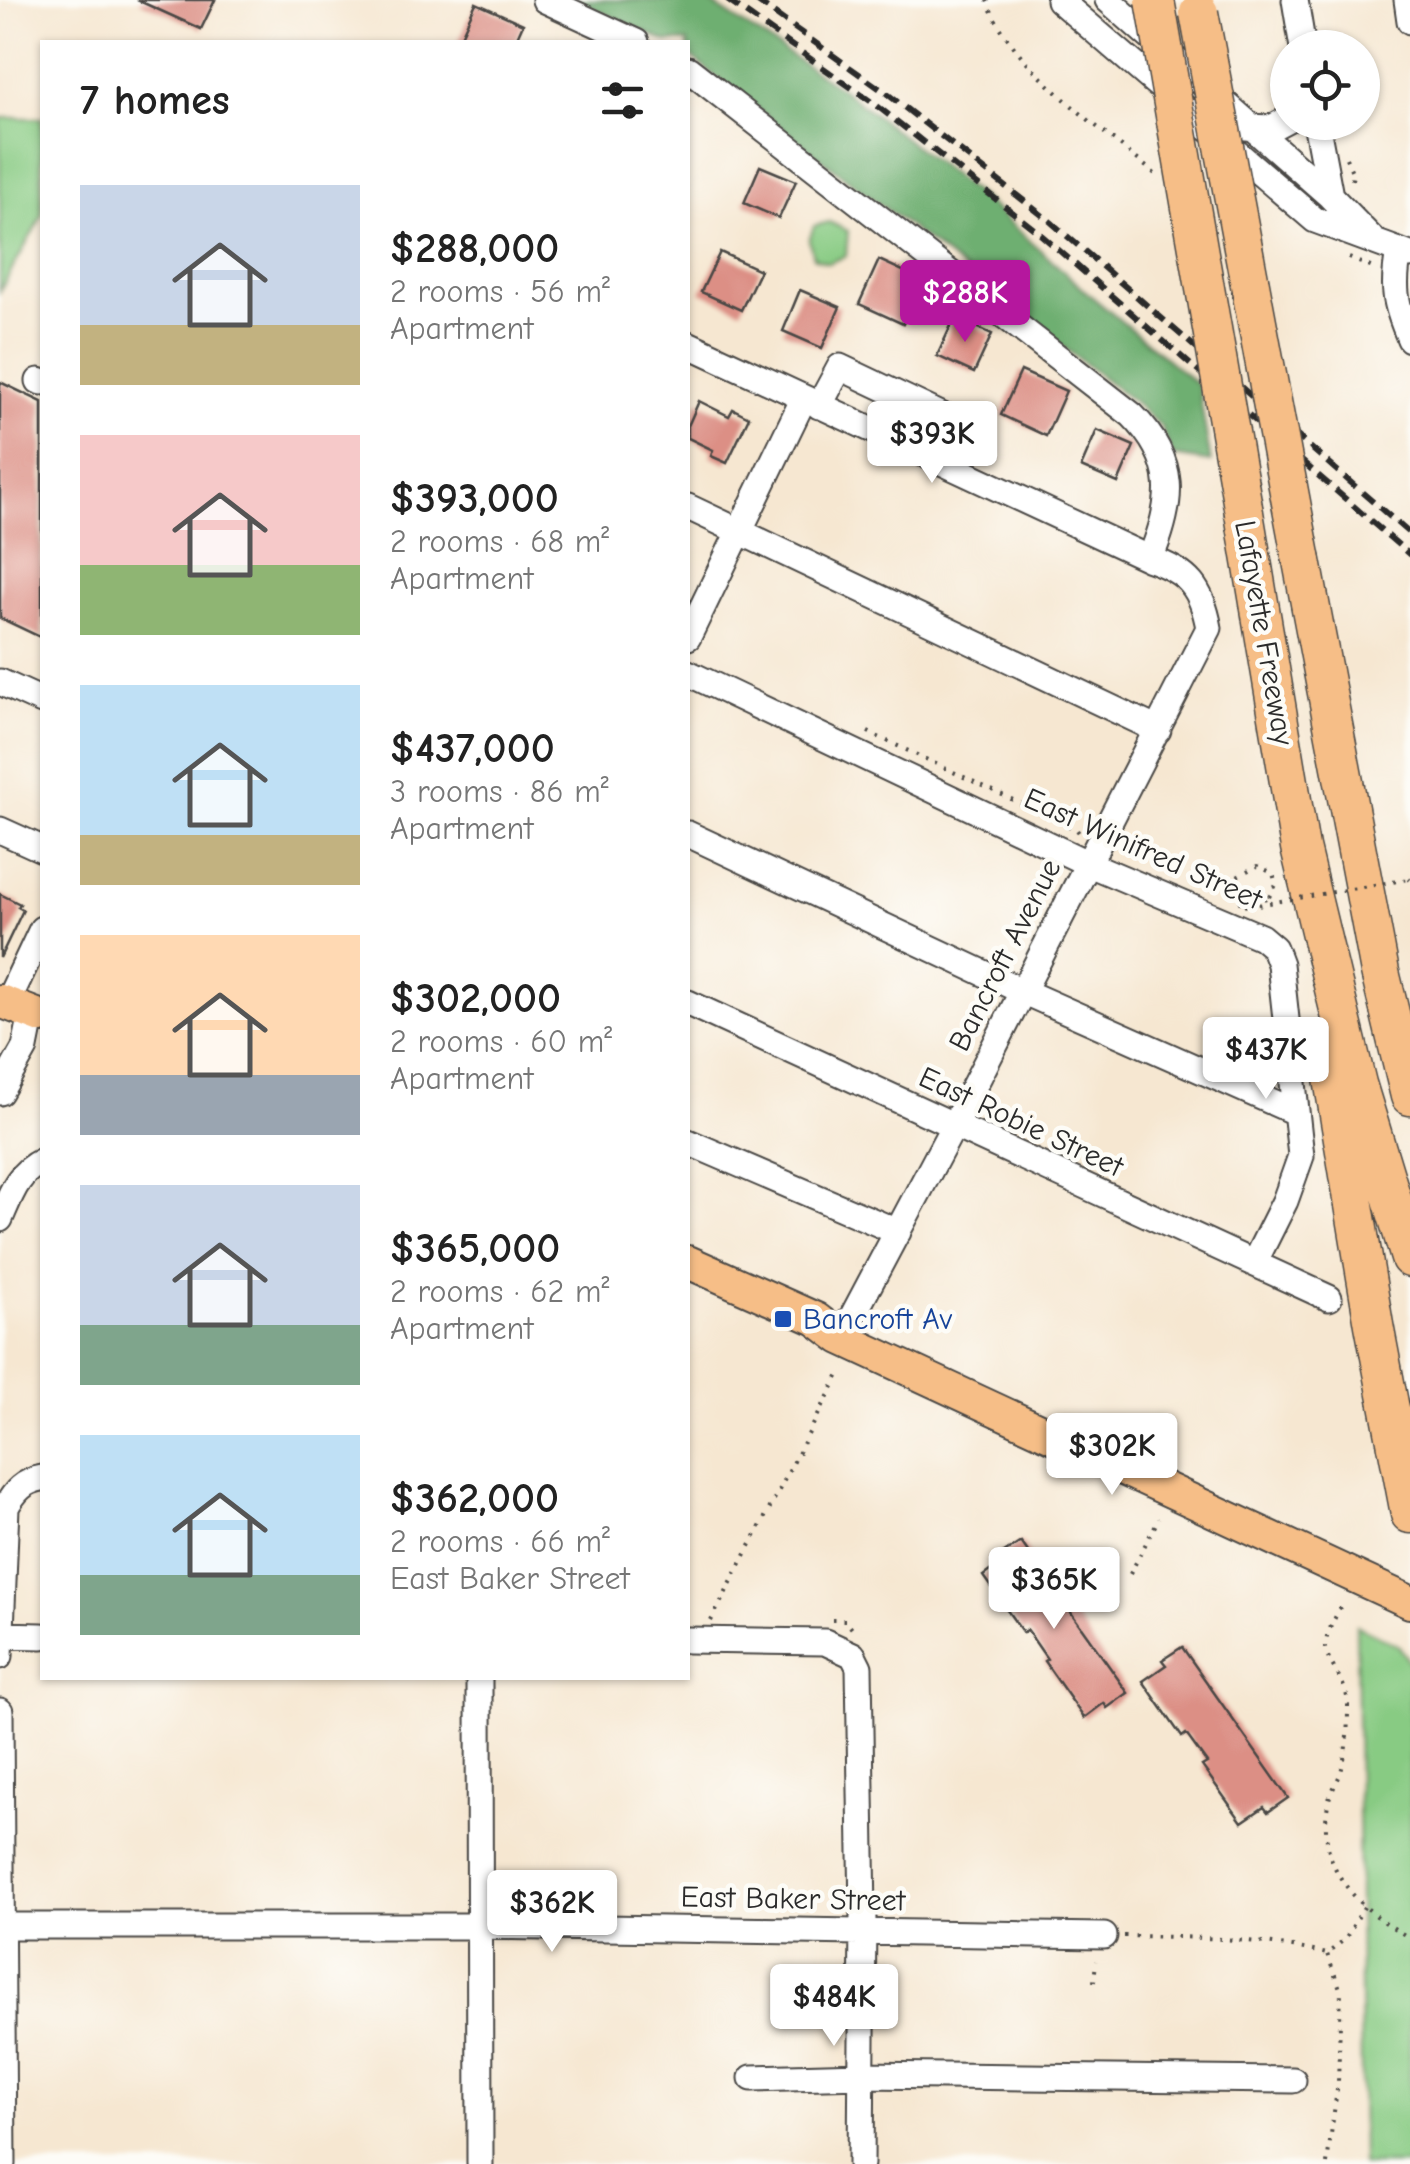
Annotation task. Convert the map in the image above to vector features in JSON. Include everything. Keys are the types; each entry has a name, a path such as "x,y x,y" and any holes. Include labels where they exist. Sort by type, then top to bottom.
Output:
{"highway":[{"name":"Lafayette Freeway","path":"1156,0 1300,848 1357,1084 1410,1258"},
{"name":"Lafayette Freeway","path":"1198,7 1380,972 1410,1096"},
{"path":"1316,632 1382,913 1410,984"},
{"path":"1300,848 1322,1013 1410,1514"}],"main road":[{"path":"690,1263 816,1320 841,1338 1410,1602"},
{"path":"690,1280 808,1332 841,1338"}],"street":[{"path":"546,0 632,40"},
{"path":"1059,0 1316,220 1405,253 1394,276 1394,304 1410,339"},
{"path":"1108,0 1330,196 1370,238"},
{"path":"1295,0 1300,30"},
{"path":"1407,0 1410,21"},
{"path":"690,71 1132,414 1153,436 1168,483 1168,509 1150,559 690,345"},
{"path":"1160,88 1253,130 1270,128"},
{"path":"1319,140 1330,196"},
{"path":"690,633 740,531 812,402 840,367 964,426 946,462"},
{"path":"690,507 1158,730"},
{"name":"Bancroft Avenue","path":"841,1338 954,1127 1208,628 1202,597 1173,567 1150,559"},
{"name":"East Winifred Street","path":"690,673 1089,864 1261,936 1274,948 1280,964 1301,1156 1285,1201 1254,1264"},
{"path":"2,687 40,700"},
{"path":"0,830 40,849"},
{"path":"690,835 1022,991 1295,1112"},
{"path":"0,1092 24,1048 20,1009 36,959"},
{"name":"East Robie Street","path":"690,1004 1329,1298"},
{"path":"690,1143 898,1232"},
{"path":"0,1219 14,1184 26,1169 40,1162"},
{"path":"40,1479 24,1484 3,1506 1,1642 40,1636"},
{"path":"699,1640 824,1642 853,1655 861,1681 861,2164"},
{"path":"479,1680 480,2164"},
{"path":"0,1711 3,2164"},
{"name":"East Baker Street","path":"0,1926 479,1926 1104,1936"},
{"path":"752,2078 862,2075 1293,2080"}],"path":[{"path":"987,0 993,16 1030,68 1155,174"},
{"path":"868,732 1080,834"},
{"path":"1244,906 1270,898 1276,886 1273,873 1257,866 1238,876 1233,895 1236,901 1252,906 1409,879"},
{"path":"699,1640 839,1374"},
{"path":"1130,1574 1158,1518"},
{"path":"1340,1608 1326,1642 1326,1652 1348,1690 1348,1714 1342,1772 1328,1800 1328,1848 1339,1876 1364,1907 1410,1938"},
{"path":"1328,1954 1345,1939 1364,1907"},
{"path":"1104,1936 1232,1938 1328,1954"},
{"path":"1328,1954 1341,1991 1338,2082 1328,2164"},
{"path":"1094,1982 1096,1961"}],"green space":[{"path":"576,0 706,0 842,89 988,203 1198,385 1211,462 1173,456 1161,427 1135,403 690,57 690,40 662,40"},
{"path":"0,118 40,118 40,220 0,291"},
{"path":"829,222 848,231 846,256 828,263 813,257 809,240 814,226"},
{"path":"1356,1625 1399,1646 1410,1663 1410,2164 1362,2164"}],"building":[{"path":"137,0 215,0 201,29"},
{"path":"476,3 523,24 516,40 459,40"},
{"path":"760,166 796,181 779,218 744,203"},
{"path":"720,252 760,270 741,310 701,292"},
{"path":"879,260 923,280 903,324 859,304"},
{"path":"800,290 840,307 822,348 783,331"},
{"path":"955,317 992,334 974,373 937,356"},
{"path":"1021,371 1066,391 1046,436 1001,415"},
{"path":"0,382 40,401 40,637 0,618"},
{"path":"699,401 729,416 733,409 749,417 727,463 711,456 713,450 690,439 690,421"},
{"path":"1097,430 1134,446 1118,483 1081,467"},
{"path":"0,894 20,904 18,907 23,910 0,958"},
{"path":"1021,1542 1128,1693 1107,1708 1104,1703 1084,1718 1027,1630 1023,1633 983,1576 1005,1560 1001,1555"},
{"path":"1182,1647 1288,1798 1268,1812 1264,1807 1242,1822 1202,1766 1207,1763 1186,1734 1182,1737 1143,1681 1166,1665 1162,1660"}],"railway":[{"path":"727,0 876,105 1039,233 1410,555"},
{"path":"755,0 886,93 1051,222 1410,534"}],"place":[{"name":"Bancroft Av","path":"783,1319"}]}
